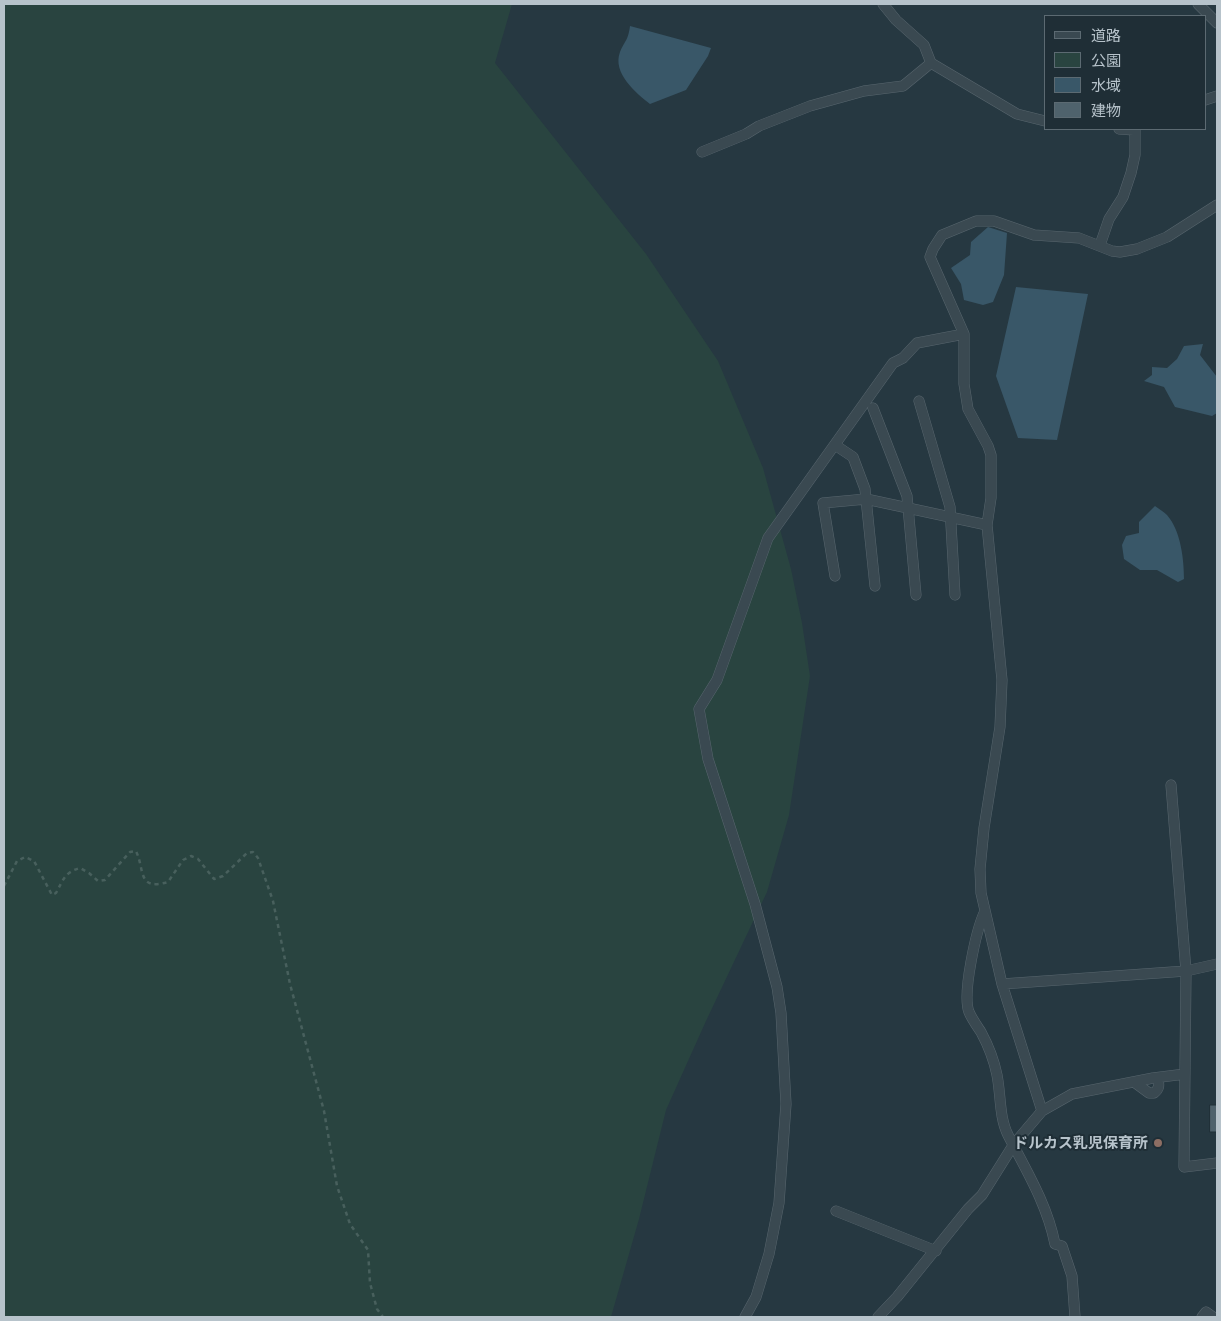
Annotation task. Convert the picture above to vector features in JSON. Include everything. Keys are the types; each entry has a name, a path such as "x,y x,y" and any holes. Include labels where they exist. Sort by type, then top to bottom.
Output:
{"street":[{"path":"883,4 896,20 924,45 931,63 1018,114 1044,121"},
{"path":"1198,4 1217,23"},
{"path":"702,152 746,134 759,126 810,106 864,91 903,86 931,63"},
{"path":"1100,245 1109,219 1123,197 1131,173 1135,156 1134,130"},
{"path":"1042,1111 1002,984 981,893 980,869 984,828 1000,727 1002,680 987,525 991,498 991,455 968,409 964,384 964,334 930,256 942,235 976,220 994,221 1034,235 1079,238 1112,251 1120,252 1137,249 1167,237 1217,205"},
{"path":"745,1317 756,1297 779,1203 786,1104 782,1013 755,904 708,759 699,710 717,680 768,538 893,363 903,358 917,343 964,334"},
{"path":"919,401 950,507 955,595"},
{"path":"873,408 907,496 916,595"},
{"path":"835,445 853,457 865,489 875,586"},
{"path":"835,576 823,503 866,499 987,525"},
{"path":"1171,785 1186,971 1184,1167 1217,1163"},
{"path":"985,911 980,922 974,947 967,998 969,1012 990,1051 997,1075 1000,1106 1008,1134 1034,1184 1055,1244 1062,1246 1072,1276 1075,1317"},
{"path":"1002,984 1186,971 1217,964"},
{"path":"878,1317 897,1298 968,1209 982,1195 1014,1144 1042,1111 1072,1094 1185,1074"},
{"path":"1134,1082 1148,1093 1154,1093 1160,1085 1158,1078"},
{"path":"836,1211 936,1251"},
{"path":"1202,1317 1206,1312 1213,1317"}],"path":[{"path":"4,886 17,861 25,857 34,861 52,895 56,893 62,880 70,871 80,868 90,873 98,881 105,880 130,852 136,851 140,859 141,874 147,882 157,886 168,882 183,860 191,856 198,859 214,879 223,876 247,853 253,852 258,858 272,901 290,984 324,1111 337,1186 350,1224 368,1250 370,1283 377,1309 383,1317"}],"green space":[{"path":"4,4 512,4 495,63 646,254 718,361 763,468 791,569 810,676 789,815 767,892 666,1110 639,1219 611,1317 4,1317"}],"water":[{"path":"630,26 711,48 708,56 686,90 650,104 632,88 622,75 618,60"},
{"path":"988,227 1007,233 1004,275 993,302 983,305 964,300 961,284 951,268 970,255 971,242"},
{"path":"1016,287 1088,294 1057,440 1018,438 996,376"},
{"path":"1203,344 1200,355 1217,377 1217,413 1212,416 1175,407 1164,387 1144,381 1152,375 1152,367 1167,368 1177,359 1184,346"},
{"path":"1155,506 1167,515 1179,537 1184,579 1178,582 1157,570 1140,570 1124,559 1122,545 1126,536 1139,533 1139,522"}],"building":[{"path":"1210,1105 1217,1105 1217,1132 1210,1132"}],"place":[{"name":"ドルカス乳児保育所","path":"1158,1143"}]}
